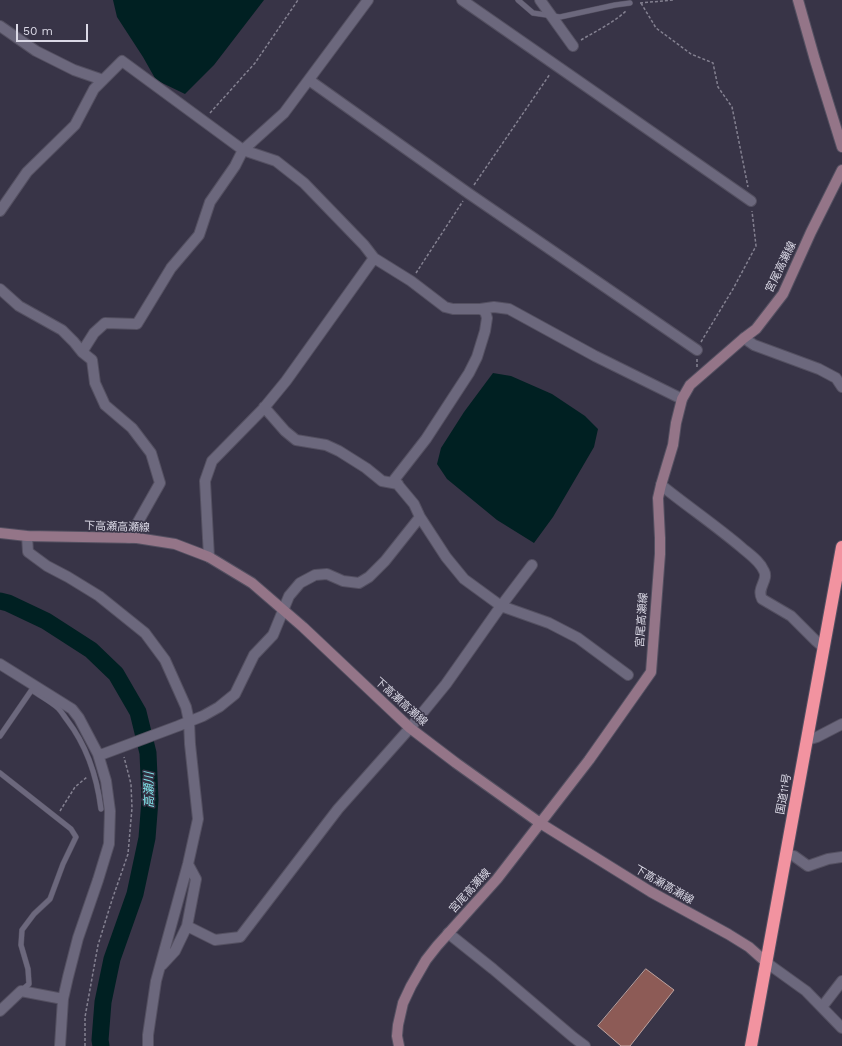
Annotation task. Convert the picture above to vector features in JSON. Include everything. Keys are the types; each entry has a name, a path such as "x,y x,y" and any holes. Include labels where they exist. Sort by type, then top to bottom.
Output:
{"highway":[{"name":"国道11号","path":"751,1046 842,547"}],"main road":[{"path":"798,0 842,147"},
{"name":"宮尾高瀬線","path":"399,1046 397,1036 398,1025 403,1003 426,960 448,933 497,880 589,760 651,672 660,554 658,504 661,485 674,445 676,423 682,398 690,385 756,329 784,294 811,232 842,170"},
{"name":"下高瀬高瀬線","path":"0,533 26,536 73,538 128,538 175,544 210,557 252,582 304,627 410,728 456,763 540,823 651,892 749,947 766,963"}],"street":[{"path":"82,352 94,333 105,323 137,324 171,268 199,235 210,202 235,166 243,150 284,113 368,0"},
{"path":"462,0 751,201"},
{"path":"540,0 573,46"},
{"path":"0,26 36,51 74,70 103,80"},
{"path":"0,211 27,172 75,125 94,89 122,61 243,150 276,160 304,183 364,244 374,258 411,281 445,308 480,309 494,307 509,309 595,356 682,398"},
{"path":"309,80 468,194 697,350"},
{"path":"210,557 205,481 212,461 264,407 286,381 374,258"},
{"path":"0,289 19,306 62,330 82,352 92,360 95,383 105,405 132,428 151,453 160,483 128,538"},
{"path":"480,309 485,311 487,318 485,331 477,357 469,373 426,439 394,480 414,504 420,517 446,557 464,579 501,606 549,623 578,638 628,675"},
{"path":"744,338 754,345 818,369 836,378 842,387"},
{"path":"264,407 284,431 296,440 326,445 339,450 382,481 398,484"},
{"path":"661,485 723,532 756,560 764,570 766,577 760,590 760,596 762,599 791,616 823,647"},
{"path":"101,754 178,726 203,716 219,707 235,694 254,655 273,635 289,596 300,583 315,575 326,574 343,581 359,583 369,578 385,561 420,517"},
{"path":"26,536 28,552 47,566 99,596 145,633 165,660 186,707 189,721 198,819 188,864 156,981 148,1035 148,1046"},
{"path":"187,926 214,940 240,937 338,809 410,728 446,684 532,565"},
{"path":"0,664 33,688 72,709 101,754 106,781 110,810 109,844 78,938 68,977 63,999 60,1046"},
{"path":"807,740 817,737 842,724"},
{"path":"786,854 794,856 808,866 828,859 842,857"},
{"path":"160,966 175,951 187,926 196,879 188,864"},
{"path":"448,933 585,1046"},
{"path":"766,963 806,991 842,1028"},
{"path":"822,1007 842,981"},
{"path":"0,1011 21,991 63,999"}],"lane":[{"path":"518,0 533,13 560,17 615,5 630,4"},
{"path":"0,736 33,688 58,708 72,726 85,750 93,772 101,809"},
{"path":"0,773 71,829 76,838 63,864 50,899 34,914 22,930 21,944 28,969 29,984 21,991"}],"path":[{"path":"204,121 255,63 298,0"},
{"path":"573,46 618,18 630,4 674,0"},
{"path":"411,281 494,155 556,65"},
{"path":"85,1046 85,1017 98,945 128,854 132,808 131,784 123,753"},
{"path":"56,817 75,787 93,772"}],"shaded area":[{"path":"113,0 264,0 214,65 185,94 156,80 117,17"},
{"path":"493,373 511,376 552,394 585,416 598,429 594,447 553,517 534,543 497,520 447,479 437,464 441,448 464,412"}],"building":[{"path":"646,969 674,990 630,1046 621,1046 598,1026"}],"waterway":[{"name":"高瀬川","path":"0,601 8,603 46,621 91,650 116,674 138,712 148,753 150,800 147,838 135,894 112,959 103,1002 100,1040 101,1046"}]}
